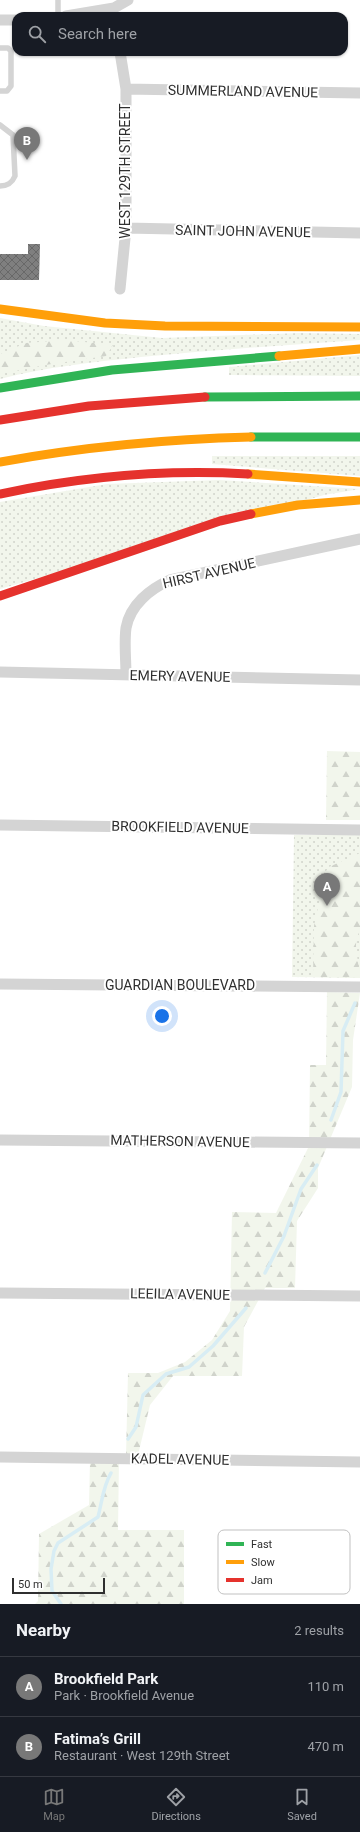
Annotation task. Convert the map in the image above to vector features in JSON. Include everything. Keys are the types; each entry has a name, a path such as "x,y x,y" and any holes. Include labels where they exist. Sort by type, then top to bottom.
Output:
{"highway":[{"path":"0,309 105,323 165,326 360,328"},
{"path":"0,388 112,370 360,349"},
{"path":"0,420 61,409 170,398 360,396"},
{"path":"0,462 80,448 166,439 236,437 360,437"},
{"path":"0,494 89,478 173,472 252,474 360,482"},
{"path":"0,596 220,521 262,511 298,505 360,500"}],"street":[{"path":"115,12 128,0"},
{"path":"0,20 12,20"},
{"name":"WEST 129TH STREET","path":"120,289 126,228 126,89 121,56"},
{"name":"SUMMERLAND AVENUE","path":"126,89 360,93"},
{"name":"SAINT JOHN AVENUE","path":"126,228 360,233"},
{"name":"HIRST AVENUE","path":"126,675 126,628 132,612 142,598 156,586 170,580 360,540"},
{"name":"EMERY AVENUE","path":"0,672 360,680"},
{"name":"BROOKFIELD AVENUE","path":"0,824 360,830"},
{"name":"GUARDIAN BOULEVARD","path":"0,984 360,987"},
{"name":"MATHERSON AVENUE","path":"0,1140 360,1144"},
{"name":"LEEILA AVENUE","path":"0,1293 360,1296"},
{"name":"KADEL AVENUE","path":"0,1457 360,1462"}],"lane":[{"path":"58,0 58,12"},
{"path":"0,48 10,49 11,58 10,89 0,91"},
{"path":"0,125 13,135 15,176 9,184 6,186 0,186"}],"green space":[{"path":"0,318 44,326 162,338 299,333 360,334 360,340 168,354 52,368 0,379"},
{"path":"65,340 113,345 106,356 45,365 0,374 0,354 26,343"},
{"path":"360,355 360,376 229,375 229,367"},
{"path":"212,456 360,456 360,476 212,464"},
{"path":"219,480 360,489 324,495 0,589 0,502 107,484"},
{"path":"327,751 360,752 360,820 326,820"},
{"path":"294,835 360,835 360,978 292,977"},
{"path":"360,853 360,931 357,936 356,947 360,978 313,977 314,926 319,903 319,880 329,867"},
{"path":"327,992 360,993 353,1040 352,1087 318,1168 318,1188 297,1221 295,1288 265,1288 244,1327 242,1376 173,1376 150,1405 138,1455 126,1456 128,1373 158,1373 185,1362 212,1340 230,1311 232,1212 276,1213 309,1146 310,1065 326,1065"},
{"path":"90,1461 119,1461 118,1530 184,1530 184,1604 35,1604 38,1601 39,1534 89,1505"}],"building":[{"path":"28,244 40,244 39,280 0,280 0,254 28,254"}],"waterway":[{"path":"331,1120 341,1092 343,1031 355,1003"},
{"path":"265,1273 284,1236 301,1189 317,1165"},
{"path":"128,1439 136,1427 143,1395 166,1374 189,1367 213,1346 246,1308"},
{"path":"61,1604 52,1591 51,1569 54,1551 58,1543 98,1517 104,1489 111,1473"}],"traffic: fast":[{"path":"0,388 112,370 279,356"},
{"path":"205,397 360,396"},
{"path":"251,437 360,437"}],"traffic: slow":[{"path":"0,309 105,323 165,326 360,327"},
{"path":"279,356 360,349"},
{"path":"0,462 94,448 188,440 251,437"},
{"path":"248,474 360,482"},
{"path":"251,514 298,505 360,500"}],"traffic: jam":[{"path":"0,420 89,406 205,397"},
{"path":"0,494 93,478 124,475 185,472 248,474"},
{"path":"0,596 220,521 251,514"}],"place":[{"name":"Fatima’s Grill","path":"27,160"},
{"name":"Brookfield Park","path":"327,906"}]}
